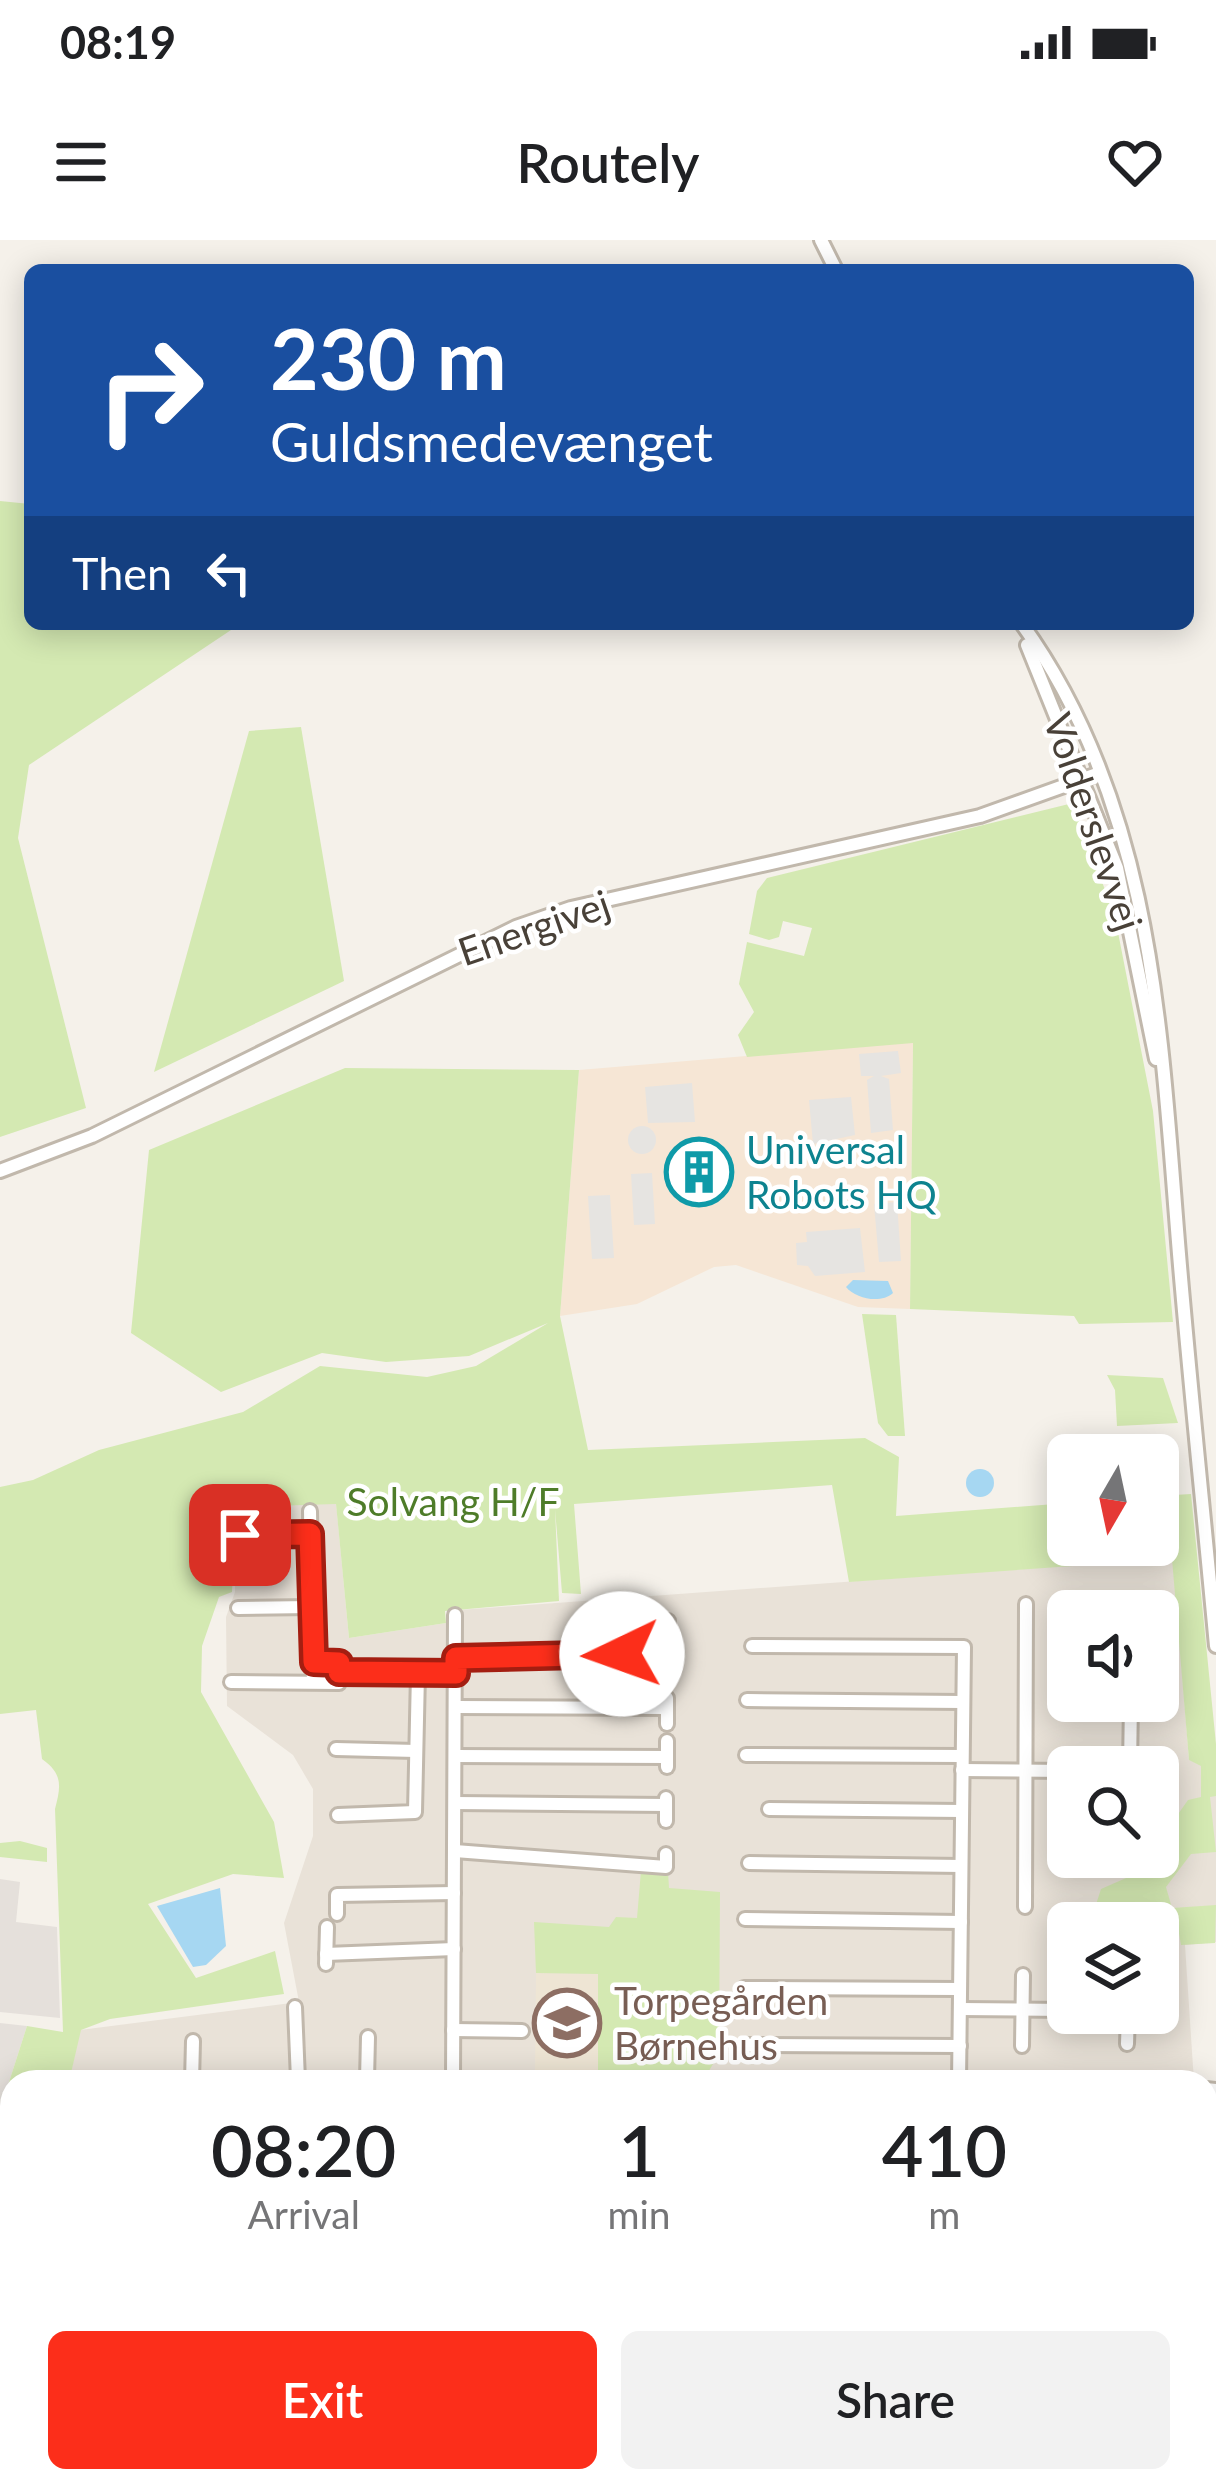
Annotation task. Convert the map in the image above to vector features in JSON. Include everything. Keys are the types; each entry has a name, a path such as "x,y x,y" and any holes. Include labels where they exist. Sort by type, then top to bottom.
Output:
{"street":[{"name":"Volderslevvej","path":"1023,630 1085,778 1134,935 1165,1095"},
{"name":"Volderslevvej","path":"1024,630 1062,691 1100,773 1132,865 1155,982 1216,1646"},
{"name":"Energivej","path":"0,1171 92,1136 517,926 571,908 980,816 1100,773"},
{"path":"1085,778 1100,794 1155,982"},
{"path":"310,1511 313,1682"},
{"path":"240,1535 310,1534"},
{"path":"1024,1907 1026,1604"},
{"path":"238,1608 312,1607"},
{"path":"453,2070 455,1615"},
{"path":"667,1678 668,1621"},
{"path":"752,1646 964,1647 959,2070"},
{"path":"339,1672 418,1673 456,1665 668,1654"},
{"path":"231,1682 339,1683 339,1663 314,1662"},
{"path":"338,1815 415,1812 418,1673"},
{"path":"747,1700 963,1702"},
{"path":"456,1707 667,1703 667,1724"},
{"path":"455,1756 666,1762 667,1741"},
{"path":"336,1749 416,1751"},
{"path":"746,1755 1047,1771"},
{"path":"455,1803 666,1801 666,1821"},
{"path":"769,1809 962,1811"},
{"path":"454,1851 666,1867 666,1854"},
{"path":"748,1863 962,1866"},
{"path":"337,1914 337,1895 454,1893"},
{"path":"745,1919 961,1922"},
{"path":"327,1927 326,1959 454,1949"},
{"path":"1022,2046 1023,1975"},
{"path":"752,1993 960,1989"},
{"path":"295,2007 298,2070"},
{"path":"960,2008 1047,2009"},
{"path":"453,2030 497,2037 522,2030"},
{"path":"1127,2034 1127,2044"},
{"path":"367,2070 368,2037"},
{"path":"193,2041 193,2070"},
{"path":"754,2060 750,2045 959,2046"}],"shaded area":[{"path":"913,1042 910,1309 858,1307 736,1265 714,1267 637,1304 560,1316 579,1070"},
{"path":"898,1051 901,1073 881,1076 889,1079 893,1130 871,1133 867,1080 874,1076 861,1076 859,1054"},
{"path":"692,1083 695,1122 648,1123 645,1087"},
{"path":"851,1097 855,1135 813,1144 809,1100"},
{"path":"642,1126 652,1130 656,1140 652,1150 642,1154 632,1150 628,1140 632,1130"},
{"path":"652,1173 655,1224 634,1225 631,1174"},
{"path":"610,1195 614,1258 592,1259 588,1196"},
{"path":"897,1202 901,1261 879,1262 874,1204"},
{"path":"860,1228 865,1272 815,1276 808,1266 797,1265 796,1243 807,1242 806,1232"},
{"path":"336,1503 349,1638 446,1623 459,1610 1063,1566 1174,1566 1176,1590 1047,1590 1047,1722 1179,1722 1179,1634 1189,1760 1216,1765 1216,1942 1185,1945 1193,2070 72,2070 80,2030 299,2002 284,1923 313,1836 313,1789 293,1755 227,1706 226,1617 235,1592 235,1507"},
{"path":"0,1879 20,1882 16,1922 57,1927 60,2018 0,2012"},
{"name":"Torpegården Børnehus","path":"536,1973 598,1974 598,2070 535,2070"},
{"path":"0,2023 27,2026 13,2070 0,2070"}],"green space":[{"path":"0,501 24,503 24,630 231,630 29,765 18,838 86,1108 0,1137"},
{"path":"301,727 344,981 154,1072 249,731"},
{"path":"1073,803 1115,917 1153,1111 1173,1322 1079,1324 1074,1316 910,1309 913,1043 747,1057 738,1035 754,1012 739,984 747,942 804,956 812,928 783,921 779,937 769,940 749,934 757,891 767,878"},
{"name":"Solvang H/F","path":"345,1068 579,1070 560,1316 588,1450 865,1438 899,1457 896,1516 1047,1505 1047,1566 1074,1566 849,1582 832,1485 574,1504 581,1594 562,1593 555,1509 559,1601 445,1611 446,1623 349,1638 336,1504 236,1507 232,1592 219,1597 202,1646 201,1692 274,1822 284,1878 233,1874 148,1904 196,1978 275,1951 284,1994 110,2019 81,2030 72,2070 13,2070 27,2026 63,2032 55,1809 59,1781 42,1759 36,1710 0,1714 0,1487 33,1480 99,1450 243,1412 320,1366 427,1377 476,1366 548,1323 469,1356 386,1362 322,1353 221,1392 131,1333 149,1150"},
{"path":"862,1314 896,1315 905,1436 888,1436 878,1423"},
{"path":"1107,1375 1163,1378 1178,1423 1117,1426 1115,1390"},
{"path":"1191,1494 1216,1744 1216,1796 1210,1797 1216,1852 1191,1854 1179,1870 1179,1813 1188,1800 1201,1797 1201,1766 1189,1760 1179,1590 1175,1590 1173,1566 1179,1566 1179,1495"},
{"path":"20,1841 47,1848 47,1862 0,1857 0,1843"},
{"path":"641,1871 668,1872 669,1888 720,1892 719,2054 709,2070 598,2070 598,1974 536,1973 534,1922 609,1927 616,1917 637,1918"},
{"path":"1126,1878 1173,1878 1166,1887 1170,1902 1097,1902 1101,1889"},
{"path":"1216,1905 1215,1943 1181,1945 1179,1908"}],"water":[{"path":"853,1280 888,1281 893,1293 875,1299 862,1297 846,1287"},
{"path":"980,1469 990,1473 994,1483 990,1493 980,1497 970,1493 966,1483 970,1473"},
{"path":"220,1888 226,1946 206,1965 193,1967 157,1906"}],"place":[{"name":"Universal Robots HQ","path":"699,1172"},
{"name":"Torpegården Børnehus","path":"567,2023"}],"route":[{"path":"240,1535 310,1534 314,1662 339,1663 339,1672 456,1673 456,1658 622,1654"}]}
